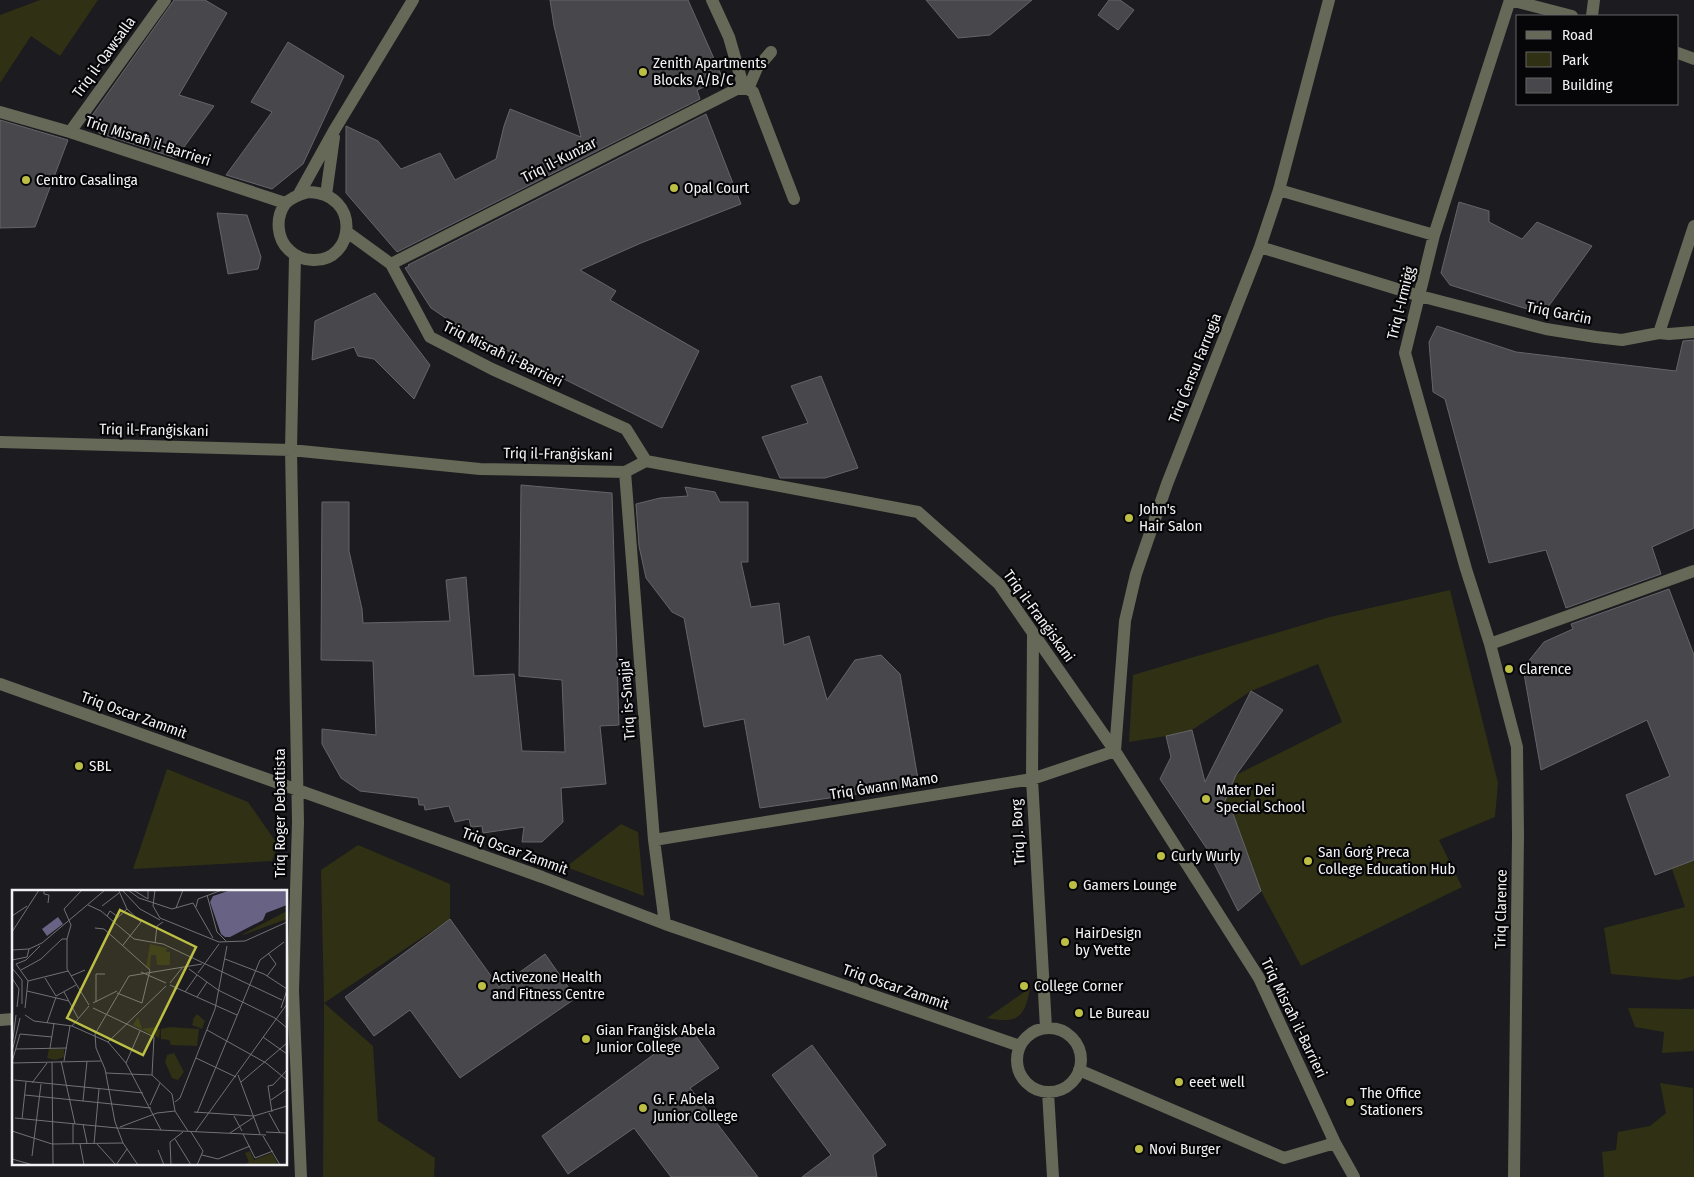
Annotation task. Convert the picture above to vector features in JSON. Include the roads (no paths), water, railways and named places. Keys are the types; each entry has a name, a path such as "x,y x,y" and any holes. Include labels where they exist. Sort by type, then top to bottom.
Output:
{"street":[{"name":"Triq il-Qawsalla","path":"70,132 165,0"},
{"path":"299,194 335,129 413,0"},
{"path":"712,0 729,37 746,89 753,92 794,199"},
{"name":"Triq Ċensu Farrugia","path":"1115,751 1124,630 1136,574 1167,484 1260,247 1279,190 1329,0"},
{"path":"1510,0 1568,15"},
{"name":"Triq l-Irmiġġ","path":"1490,644 1466,569 1405,353 1434,235 1510,0"},
{"path":"1592,15 1594,0"},
{"path":"746,89 757,68 771,52"},
{"path":"1679,54 1694,60"},
{"name":"Triq il-Kunżar","path":"391,264 731,91 746,89"},
{"name":"Triq Misraħ il-Barrieri","path":"0,112 70,132 285,203"},
{"path":"326,195 335,129"},
{"path":"1279,190 1434,235"},
{"path":"318,192 336,201 343,210 347,232 343,242 327,258 305,260 295,256 286,248 281,239 278,229 279,218 285,203 299,194 318,192"},
{"path":"1659,333 1694,226"},
{"name":"Triq Misraħ il-Barrieri","path":"347,232 391,264 430,337 492,369 626,429 646,461"},
{"name":"Triq Garċin","path":"1260,247 1420,296 1546,329 1596,338 1622,340 1659,333 1694,332"},
{"path":"291,450 295,256"},
{"name":"Triq il-Franġiskani","path":"0,442 291,450 480,469 625,472 646,461 918,512 999,584 1115,751"},
{"name":"Triq Roger Debattista","path":"291,450 298,822 289,992 301,1177"},
{"name":"Triq is-Snajja'","path":"625,472 654,840 664,924"},
{"path":"1490,644 1694,570"},
{"name":"Triq J. Borg","path":"1033,635 1032,779 1046,1028"},
{"name":"Triq Clarence","path":"1490,644 1517,748 1518,836 1514,1177"},
{"name":"Triq Oscar Zammit","path":"0,684 542,877 664,924 1020,1046"},
{"name":"Triq Misraħ il-Barrieri","path":"1115,751 1259,978 1335,1143 1354,1177"},
{"name":"Triq Ġwann Mamo","path":"654,840 1032,779 1115,751"},
{"path":"1046,1028 1057,1029 1067,1034 1075,1041 1080,1050 1081,1060 1075,1079 1058,1091 1038,1090 1022,1078 1018,1068 1017,1057 1020,1046 1035,1031 1046,1028"},
{"path":"1079,1070 1284,1158 1335,1143"},
{"path":"1048,1092 1054,1177"}],"place":[{"name":"Zenith Apartments Blocks A/B/C","path":"643,72"},
{"name":"Centro Casalinga","path":"26,180"},
{"name":"Opal Court","path":"674,188"},
{"name":"John's Hair Salon","path":"1129,518"},
{"name":"Clarence","path":"1509,669"},
{"name":"SBL","path":"79,766"},
{"name":"Mater Dei Special School","path":"1206,799"},
{"name":"Curly Wurly","path":"1161,856"},
{"name":"San Ġorġ Preca College Education Hub","path":"1308,861"},
{"name":"Gamers Lounge","path":"1073,885"},
{"name":"HairDesign by Yvette","path":"1065,942"},
{"name":"Activezone Health and Fitness Centre","path":"482,986"},
{"name":"College Corner","path":"1024,986"},
{"name":"Le Bureau","path":"1079,1013"},
{"name":"Gian Franġisk Abela Junior College","path":"586,1039"},
{"name":"eeet well","path":"1179,1082"},
{"name":"The Office Stationers","path":"1350,1102"},
{"name":"G. F. Abela Junior College","path":"643,1108"},
{"name":"Novi Burger","path":"1139,1149"}]}
